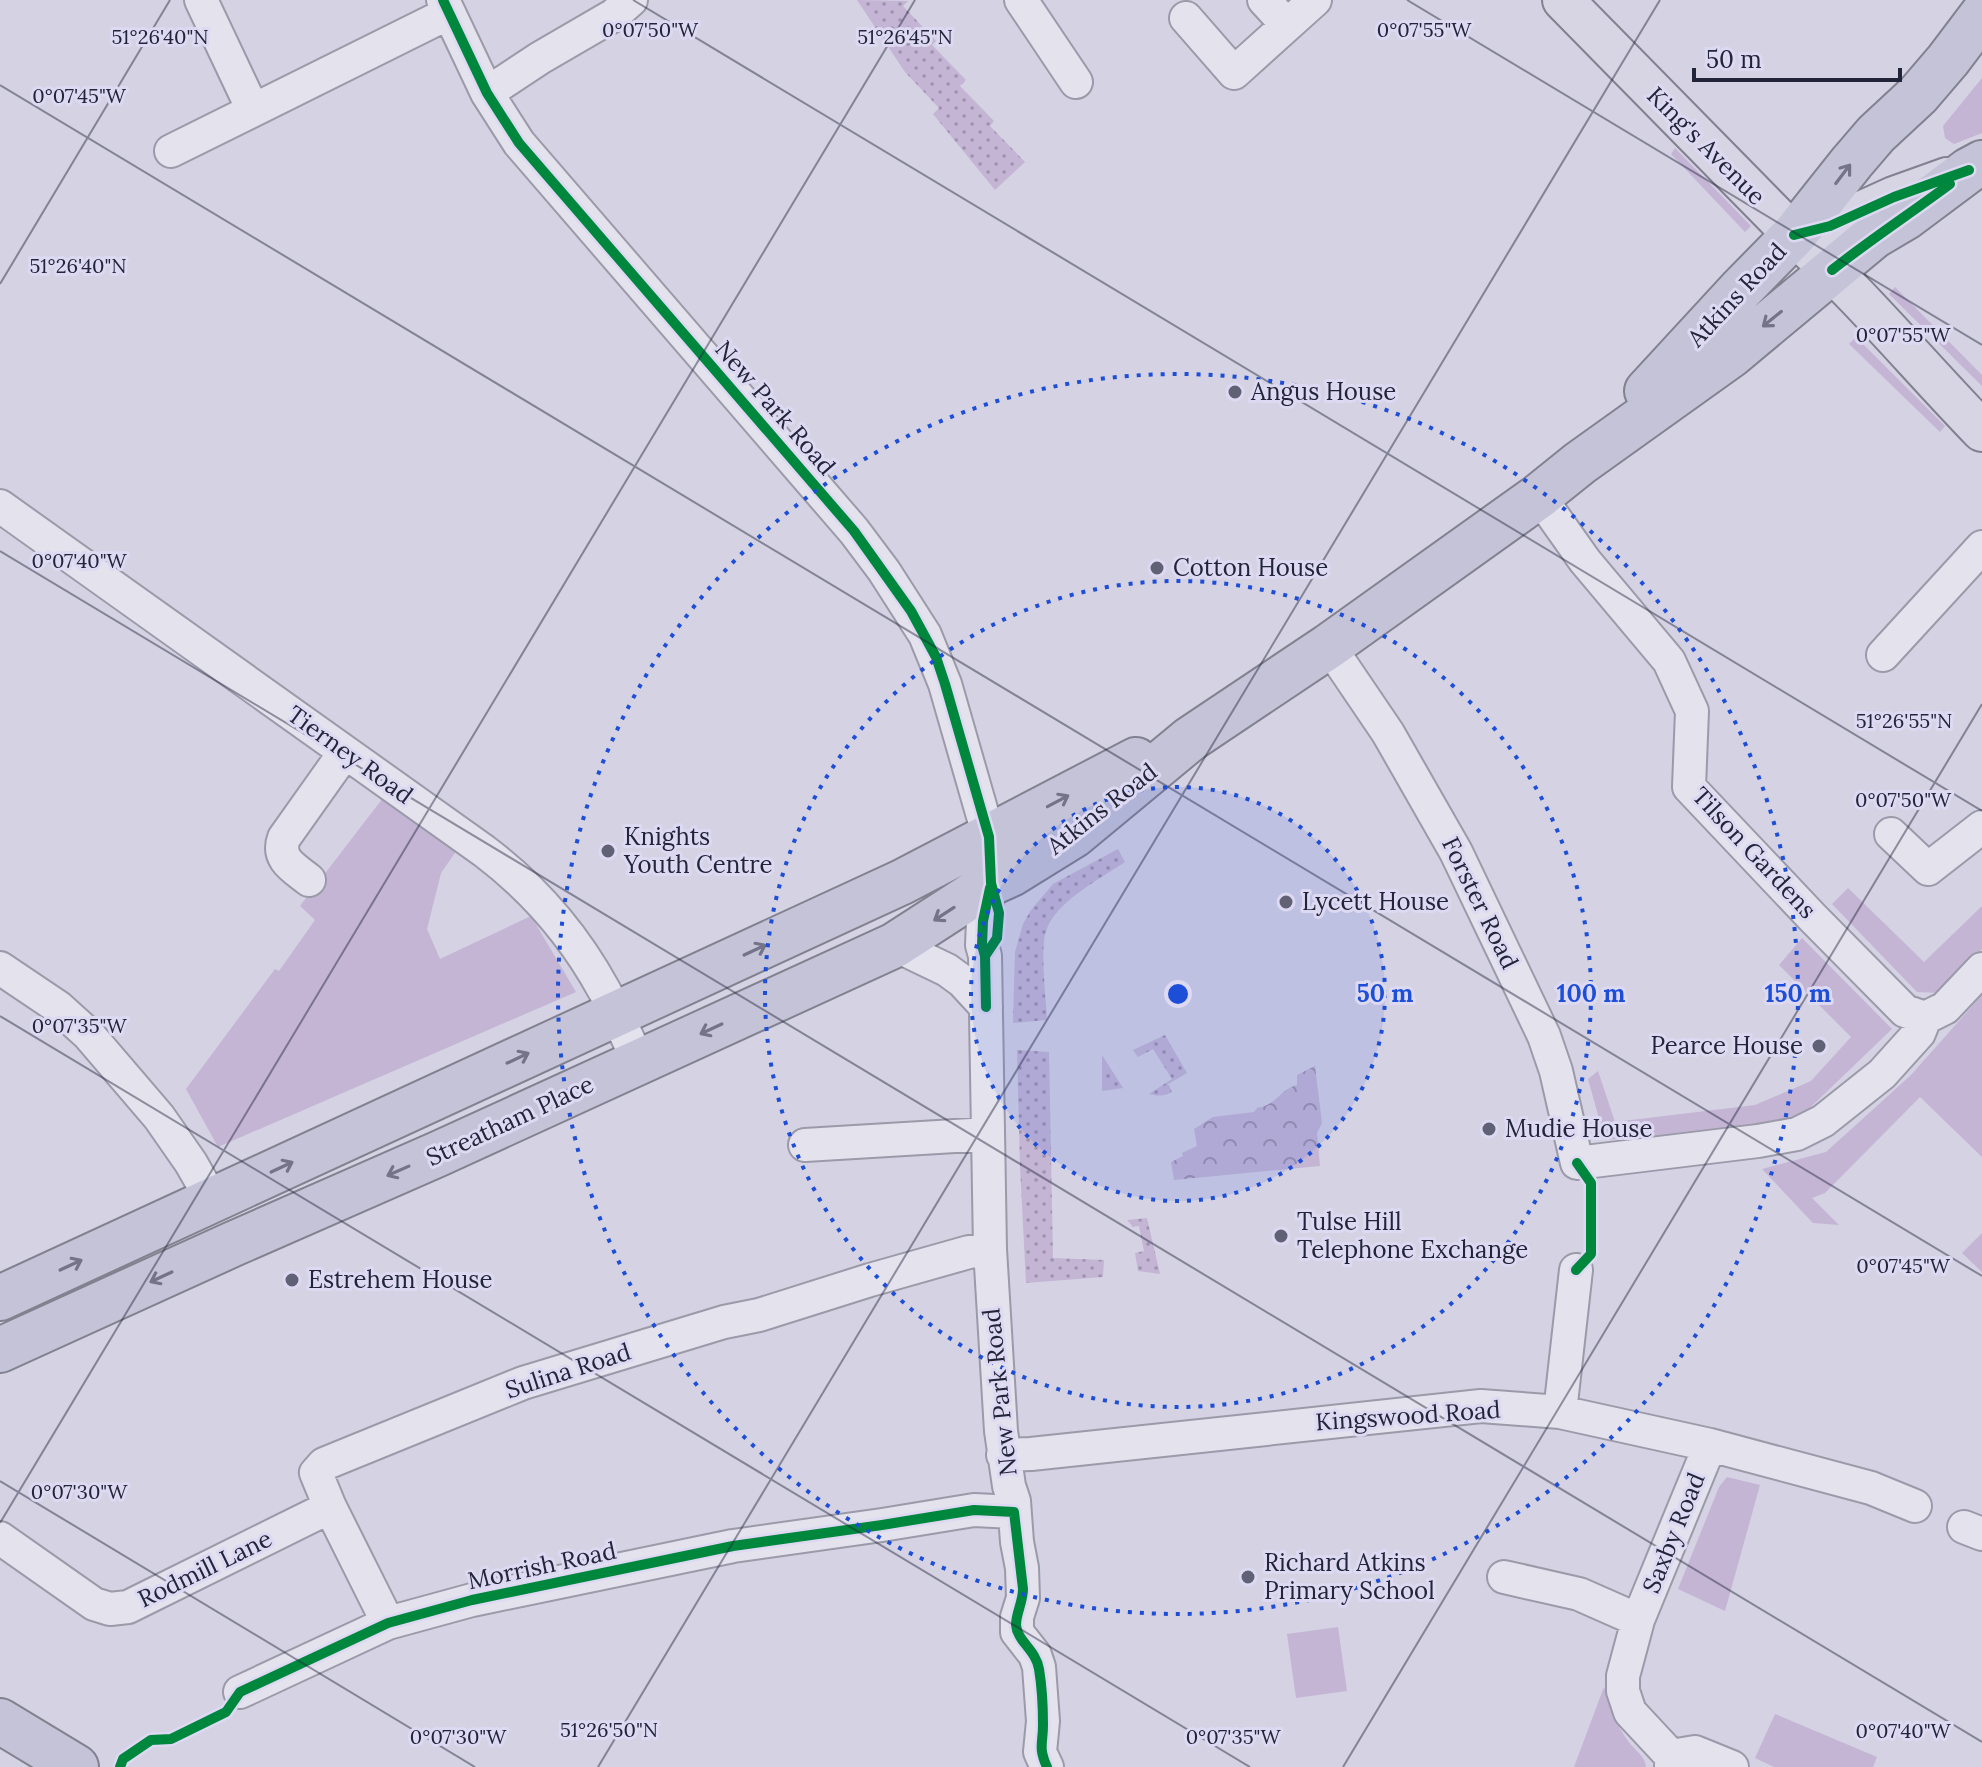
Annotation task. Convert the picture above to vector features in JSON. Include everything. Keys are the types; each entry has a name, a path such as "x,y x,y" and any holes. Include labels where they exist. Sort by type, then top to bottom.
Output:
{"highway":[{"name":"Atkins Road","path":"1580,463 1794,235 1876,134 1918,95 1948,60 1982,15"},
{"name":"Atkins Road","path":"1001,879 1074,835 1190,739 1329,646 1539,496 1731,355 1874,236 1906,217 1976,166"},
{"name":"Atkins Road","path":"989,837 1138,759 1190,739"},
{"path":"0,1298 902,882 989,837"},
{"name":"Streatham Place","path":"0,1350 895,945 1001,879"},
{"path":"0,1721 76,1767"}],"main road":[{"name":"King's Avenue","path":"1563,0 1832,270 1982,431"},
{"path":"1794,235 1830,226 1894,197 1976,166"}],"street":[{"path":"201,0 253,110"},
{"path":"487,93 614,15 631,0"},
{"path":"1021,0 1076,82"},
{"path":"1264,0 1287,25"},
{"path":"1186,18 1234,73 1315,0"},
{"path":"171,151 446,6"},
{"name":"New Park Road","path":"446,6 487,93 519,143 854,531 911,611 936,657 1001,879 983,921 982,945 985,956 993,1322 1003,1455 1014,1512 1023,1589 1017,1632 1035,1655 1039,1667 1043,1721 1040,1752 1047,1767"},
{"name":"Tilson Gardens","path":"1539,496 1585,561 1669,661 1692,711 1689,787 1905,1011 1925,1018"},
{"name":"Tierney Road","path":"0,506 484,851 533,893 575,945 604,989 639,1062"},
{"path":"1883,655 1982,547"},
{"name":"Forster Road","path":"1329,646 1388,733 1456,852 1544,1036 1556,1071 1577,1163 1797,1134 1823,1121 1882,1074 1919,1033 1925,1018"},
{"path":"309,880 286,861 281,847 284,838 345,752"},
{"path":"1891,834 1928,869 1982,827"},
{"path":"895,945 947,970 986,1007"},
{"path":"0,968 58,1007 88,1034 159,1117 212,1200"},
{"path":"1925,1018 1945,1008 1982,969"},
{"path":"805,1145 988,1134"},
{"name":"Sulina Road","path":"388,1623 316,1473 324,1464 523,1383 870,1280 990,1249"},
{"path":"1560,1412 1576,1270"},
{"name":"Kingswood Road","path":"1003,1455 1481,1406 1560,1412 1710,1445 1871,1488 1915,1506"},
{"name":"Saxby Road","path":"1710,1445 1638,1620 1626,1661 1623,1691 1630,1712 1671,1761 1695,1752 1732,1767"},
{"name":"Rodmill Lane","path":"0,1538 94,1604 110,1609 128,1607 330,1507"},
{"name":"Morrish Road","path":"240,1692 388,1623 472,1600 733,1546 974,1510 1014,1512"},
{"name":"Saxby Road","path":"1504,1577 1579,1594 1638,1620"}],"green space":[{"path":"857,0 908,1 903,6 936,41 932,45 966,80 960,86 994,121 990,126 1025,162 995,190 933,114 939,108 905,72"},
{"path":"1982,78 1982,133 1954,144 1945,138 1943,126"},
{"path":"1675,148 1751,226 1745,232 1671,154"},
{"path":"1895,287 1982,375 1982,386 1889,294"},
{"path":"1856,337 1945,426 1940,432 1849,344"},
{"path":"386,794 459,847 441,873 427,929 440,959 531,916 576,992 218,1147 186,1089 315,920 300,906"},
{"path":"1118,849 1125,862 1069,900 1051,920 1046,931 1043,961 1047,1020 1013,1023 1015,952 1023,924 1031,910 1053,884"},
{"path":"1848,888 1924,962 1982,906 1982,949 1941,993 1917,992 1832,904"},
{"path":"1802,938 1892,1029 1792,1125 1605,1140 1588,1079 1598,1071 1615,1122 1755,1105 1811,1081 1851,1037 1779,965"},
{"path":"1982,995 1982,1157 1920,1097 1825,1193 1812,1198 1839,1225 1813,1223 1762,1169 1826,1152 1911,1075"},
{"path":"1165,1035 1187,1073 1168,1084 1170,1093 1152,1095 1149,1094 1172,1079 1153,1049 1138,1057 1133,1050"},
{"path":"1017,1050 1049,1052 1053,1258 1104,1260 1103,1277 1026,1283"},
{"path":"1102,1055 1123,1088 1102,1091"},
{"path":"1315,1066 1322,1123 1317,1133 1320,1166 1174,1180 1171,1162 1197,1146 1194,1129 1213,1117 1254,1112 1297,1085 1297,1075"},
{"path":"1147,1218 1160,1274 1138,1271 1135,1253 1144,1251 1139,1226 1133,1227 1127,1220"},
{"path":"1982,1233 1982,1272 1962,1253"},
{"path":"1727,1477 1760,1485 1725,1611 1678,1589 1719,1487"},
{"path":"1338,1627 1347,1691 1296,1698 1287,1634"},
{"path":"1604,1687 1620,1728 1642,1756 1646,1767 1574,1767"},
{"path":"1775,1714 1877,1757 1873,1767 1774,1767 1755,1758"}],"cycle path":[{"path":"443,0 487,93 519,143 854,531 911,611 936,657 989,837 991,883 999,913 997,938 985,956"},
{"path":"1794,235 1830,226 1894,197 1969,170"},
{"path":"1832,270 1950,184"},
{"path":"986,1007 982,945 990,888"},
{"path":"1576,1270 1591,1254 1591,1183 1577,1163"},
{"path":"120,1767 123,1759 151,1740 171,1739 226,1712 240,1692 388,1623 472,1600 733,1546 974,1510 1014,1512 1023,1589 1016,1625 1039,1669 1043,1711 1042,1750 1047,1767"}],"place":[{"name":"Angus House","path":"1235,392"},
{"name":"Cotton House","path":"1157,568"},
{"name":"Knights Youth Centre","path":"608,851"},
{"name":"Lycett House","path":"1286,902"},
{"name":"Pearce House","path":"1819,1046"},
{"name":"Mudie House","path":"1489,1129"},
{"name":"Tulse Hill Telephone Exchange","path":"1281,1236"},
{"name":"Estrehem House","path":"292,1280"},
{"name":"Richard Atkins Primary School","path":"1248,1577"}]}
